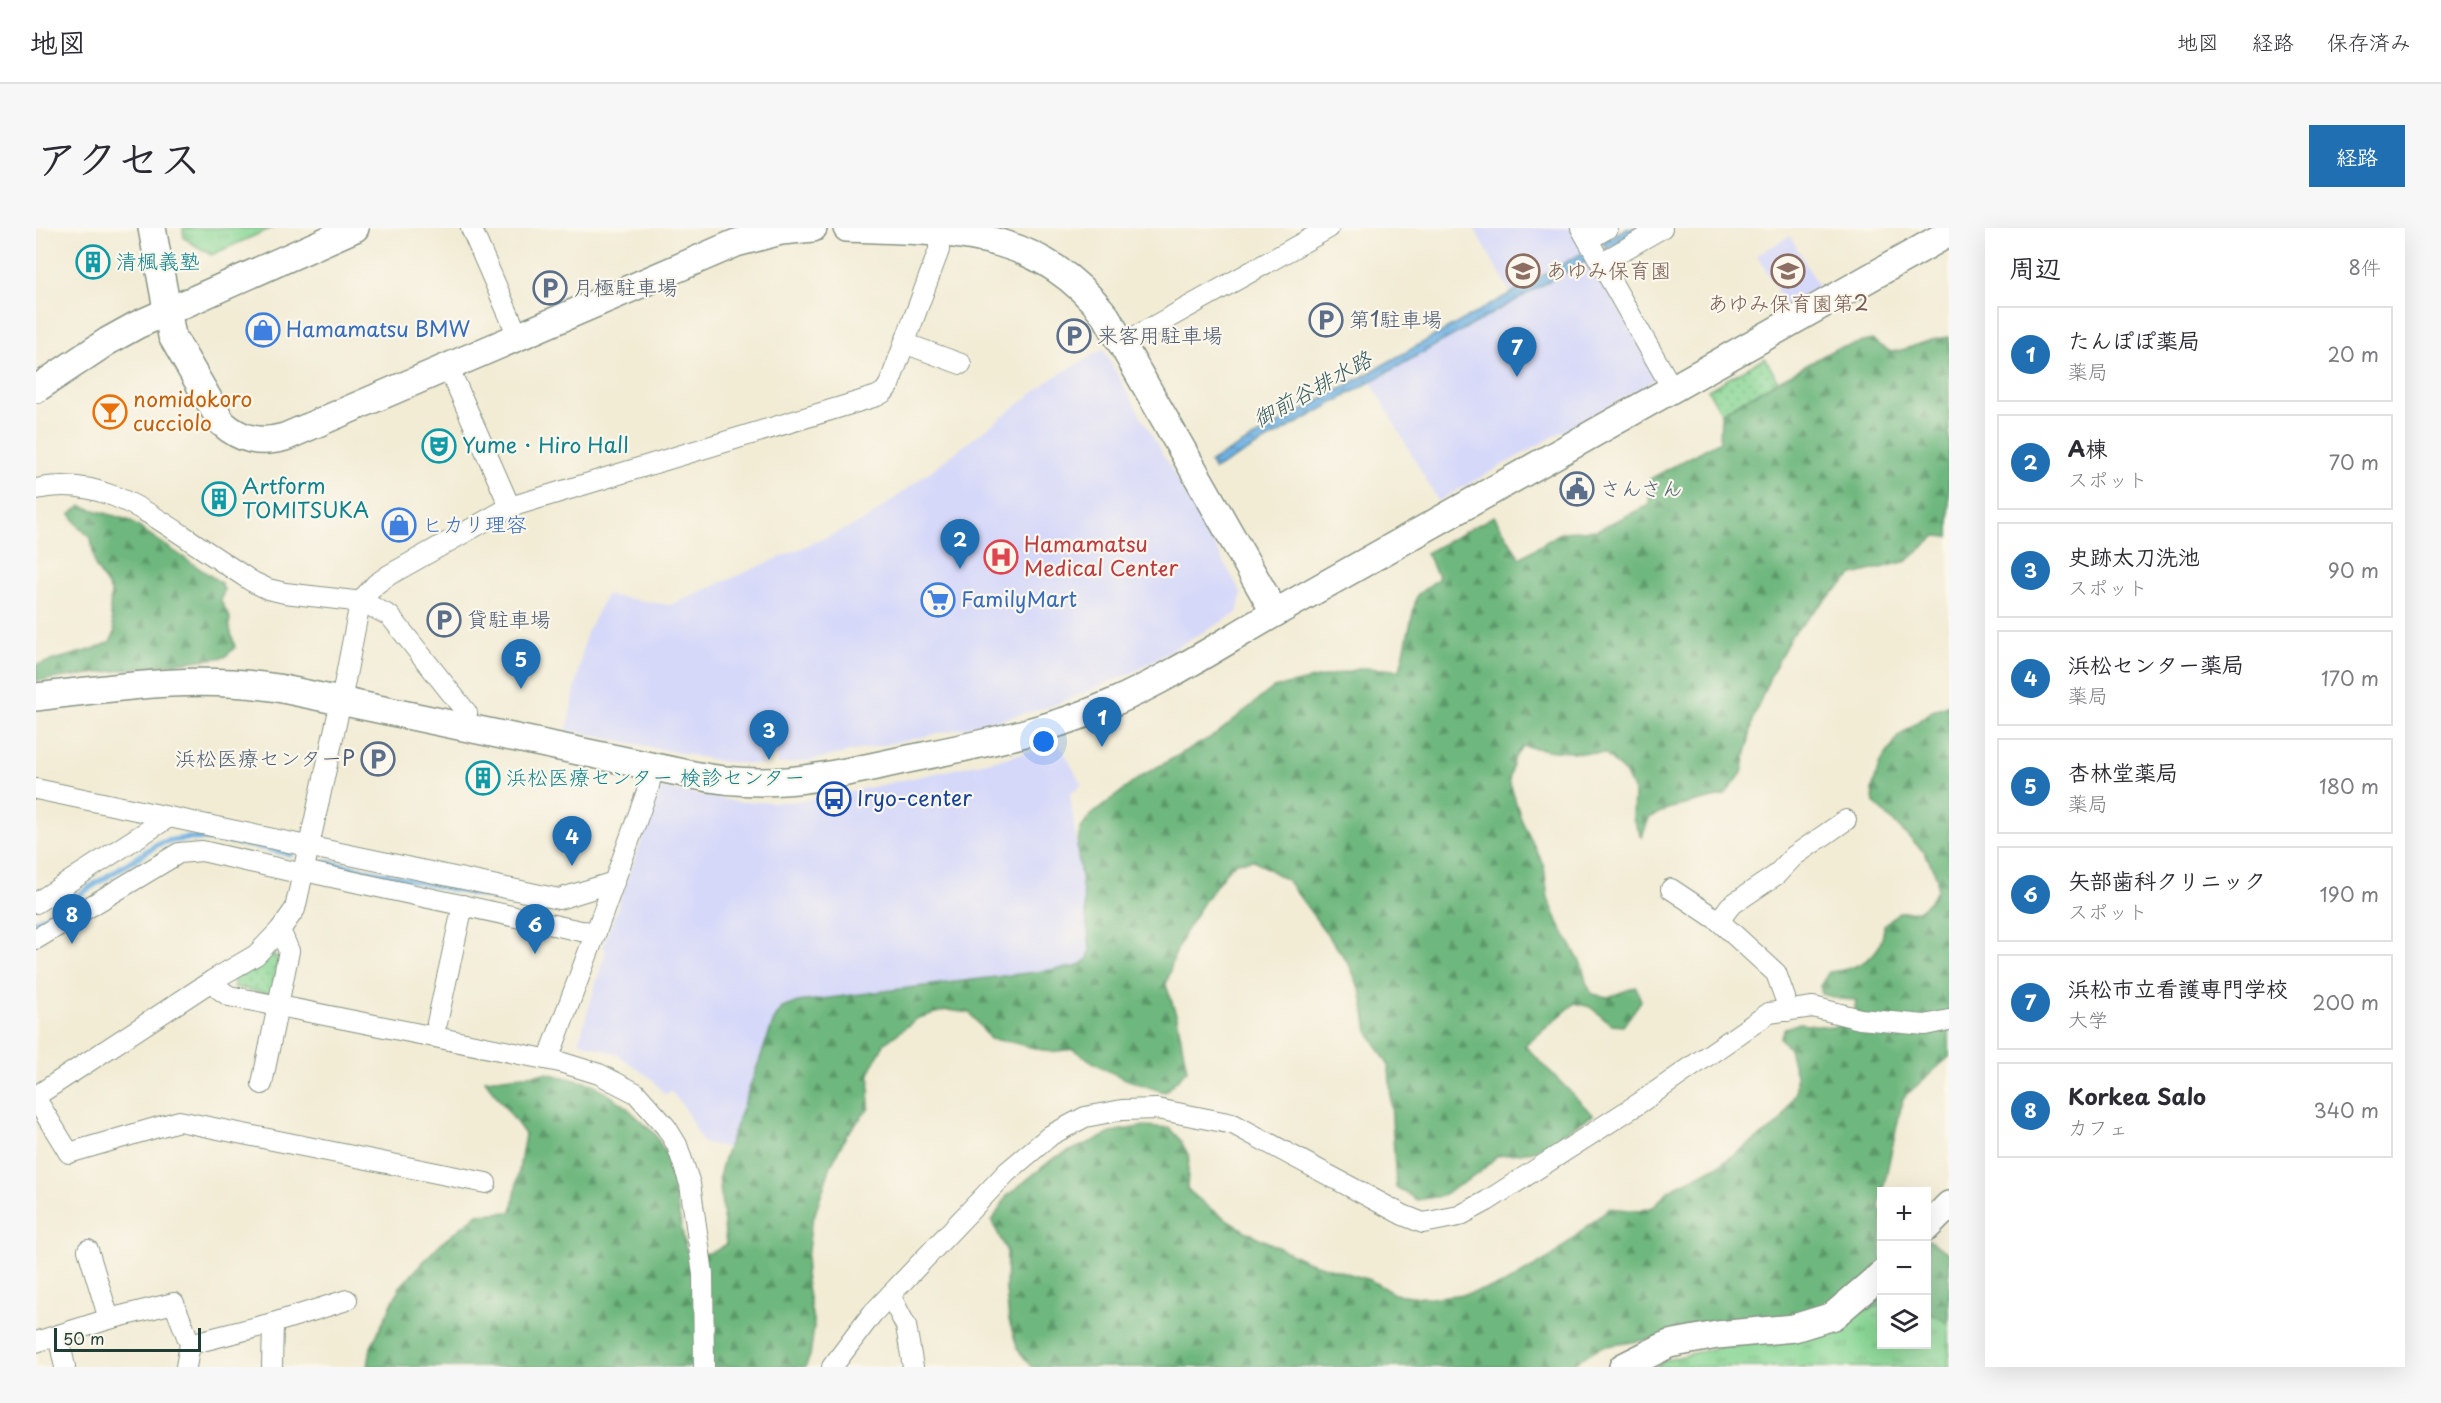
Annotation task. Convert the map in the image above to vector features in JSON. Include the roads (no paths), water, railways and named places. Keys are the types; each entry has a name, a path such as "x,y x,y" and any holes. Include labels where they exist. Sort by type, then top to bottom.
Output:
{"street":[{"path":"152,228 172,336 214,412 232,432 245,439 258,441 285,437 736,243 781,231 813,228"},
{"path":"36,389 108,341 167,311 355,228"},
{"path":"471,228 518,336"},
{"path":"847,228 994,235 1039,251 1077,279 1093,297 1122,344 1275,613"},
{"path":"1122,344 1329,228"},
{"path":"1608,228 1584,234 1673,390"},
{"path":"1601,262 1662,228"},
{"path":"486,1183 178,1121 69,1153 36,1098 213,980 256,955 280,930 295,909 356,623 363,602 376,584 388,575 510,507 884,392 889,385 939,250 939,231"},
{"path":"36,697 142,684 210,681 278,688 716,780 764,784 812,780 1000,740 1060,723 1112,703 1164,678 1275,613 1949,233"},
{"path":"904,343 961,364"},
{"path":"448,366 510,507"},
{"path":"36,489 67,486 93,489 118,496 141,508 253,582 268,589 363,602 390,616 467,713 464,727"},
{"path":"552,1049 649,786 653,767"},
{"path":"36,789 559,899 614,882"},
{"path":"36,903 169,817"},
{"path":"1719,921 1731,906 1776,875 1794,856 1846,820"},
{"path":"36,939 179,853 202,852 581,931 596,932"},
{"path":"1671,889 1719,921 1776,973 1785,998 1786,1011"},
{"path":"437,1023 463,905"},
{"path":"262,1084 290,951 280,930"},
{"path":"213,980 219,990 229,996 560,1062 599,1074 636,1093 672,1136 690,1184 703,1274 704,1367"},
{"path":"832,1367 872,1314 1007,1172 1051,1135 1085,1118 1122,1110 1157,1108 1233,1124 1403,1215 1423,1223 1459,1216 1487,1201 1638,1104 1768,1013 1813,1007 1860,1019 1925,1025 1949,1020"},
{"path":"1931,1223 1949,1205"},
{"path":"88,1250 109,1319"},
{"path":"1623,1367 1669,1344 1717,1335 1794,1328 1833,1316 1877,1278"},
{"path":"890,1295 906,1326 913,1367"},
{"path":"190,1344 273,1323 347,1300"},
{"path":"36,1342 109,1319 174,1303 190,1344 186,1367"},
{"path":"272,1367 273,1323"},
{"path":"58,1335 65,1367"}],"water":[{"path":"1627,228 1644,228 1607,249 1602,242"},
{"path":"1584,252 1589,259 1214,470 1210,462"}],"waterway":[{"path":"36,922 158,844 191,838 224,840 291,854"},
{"path":"325,862 505,900"}],"place":[{"name":"清楓義塾","path":"93,262"},
{"name":"あゆみ保育園","path":"1523,271"},
{"name":"あゆみ保育園第2","path":"1788,271"},
{"name":"月極駐車場","path":"550,288"},
{"name":"第1駐車場","path":"1326,320"},
{"name":"Hamamatsu BMW","path":"263,330"},
{"name":"来客用駐車場","path":"1074,336"},
{"name":"浜松市立看護専門学校","path":"1517,377"},
{"name":"nomidokoro cucciolo","path":"110,412"},
{"name":"Yume・Hiro Hall","path":"439,446"},
{"name":"さんさん","path":"1577,489"},
{"name":"Artform TOMITSUKA","path":"219,499"},
{"name":"ヒカリ理容","path":"399,525"},
{"name":"Hamamatsu Medical Center","path":"1001,557"},
{"name":"A棟","path":"960,569"},
{"name":"FamilyMart","path":"938,600"},
{"name":"貸駐車場","path":"444,620"},
{"name":"杏林堂薬局","path":"521,689"},
{"name":"たんぽぽ薬局","path":"1102,747"},
{"name":"浜松医療センターP","path":"378,759"},
{"name":"史跡太刀洗池","path":"769,760"},
{"name":"浜松医療センター 検診センター","path":"483,778"},
{"name":"Iryo-center","path":"834,799"},
{"name":"浜松センター薬局","path":"572,866"},
{"name":"Korkea Salo","path":"72,944"},
{"name":"矢部歯科クリニック","path":"535,954"}],"water label":[{"name":"御前谷排水路","path":"1312,389"}]}
